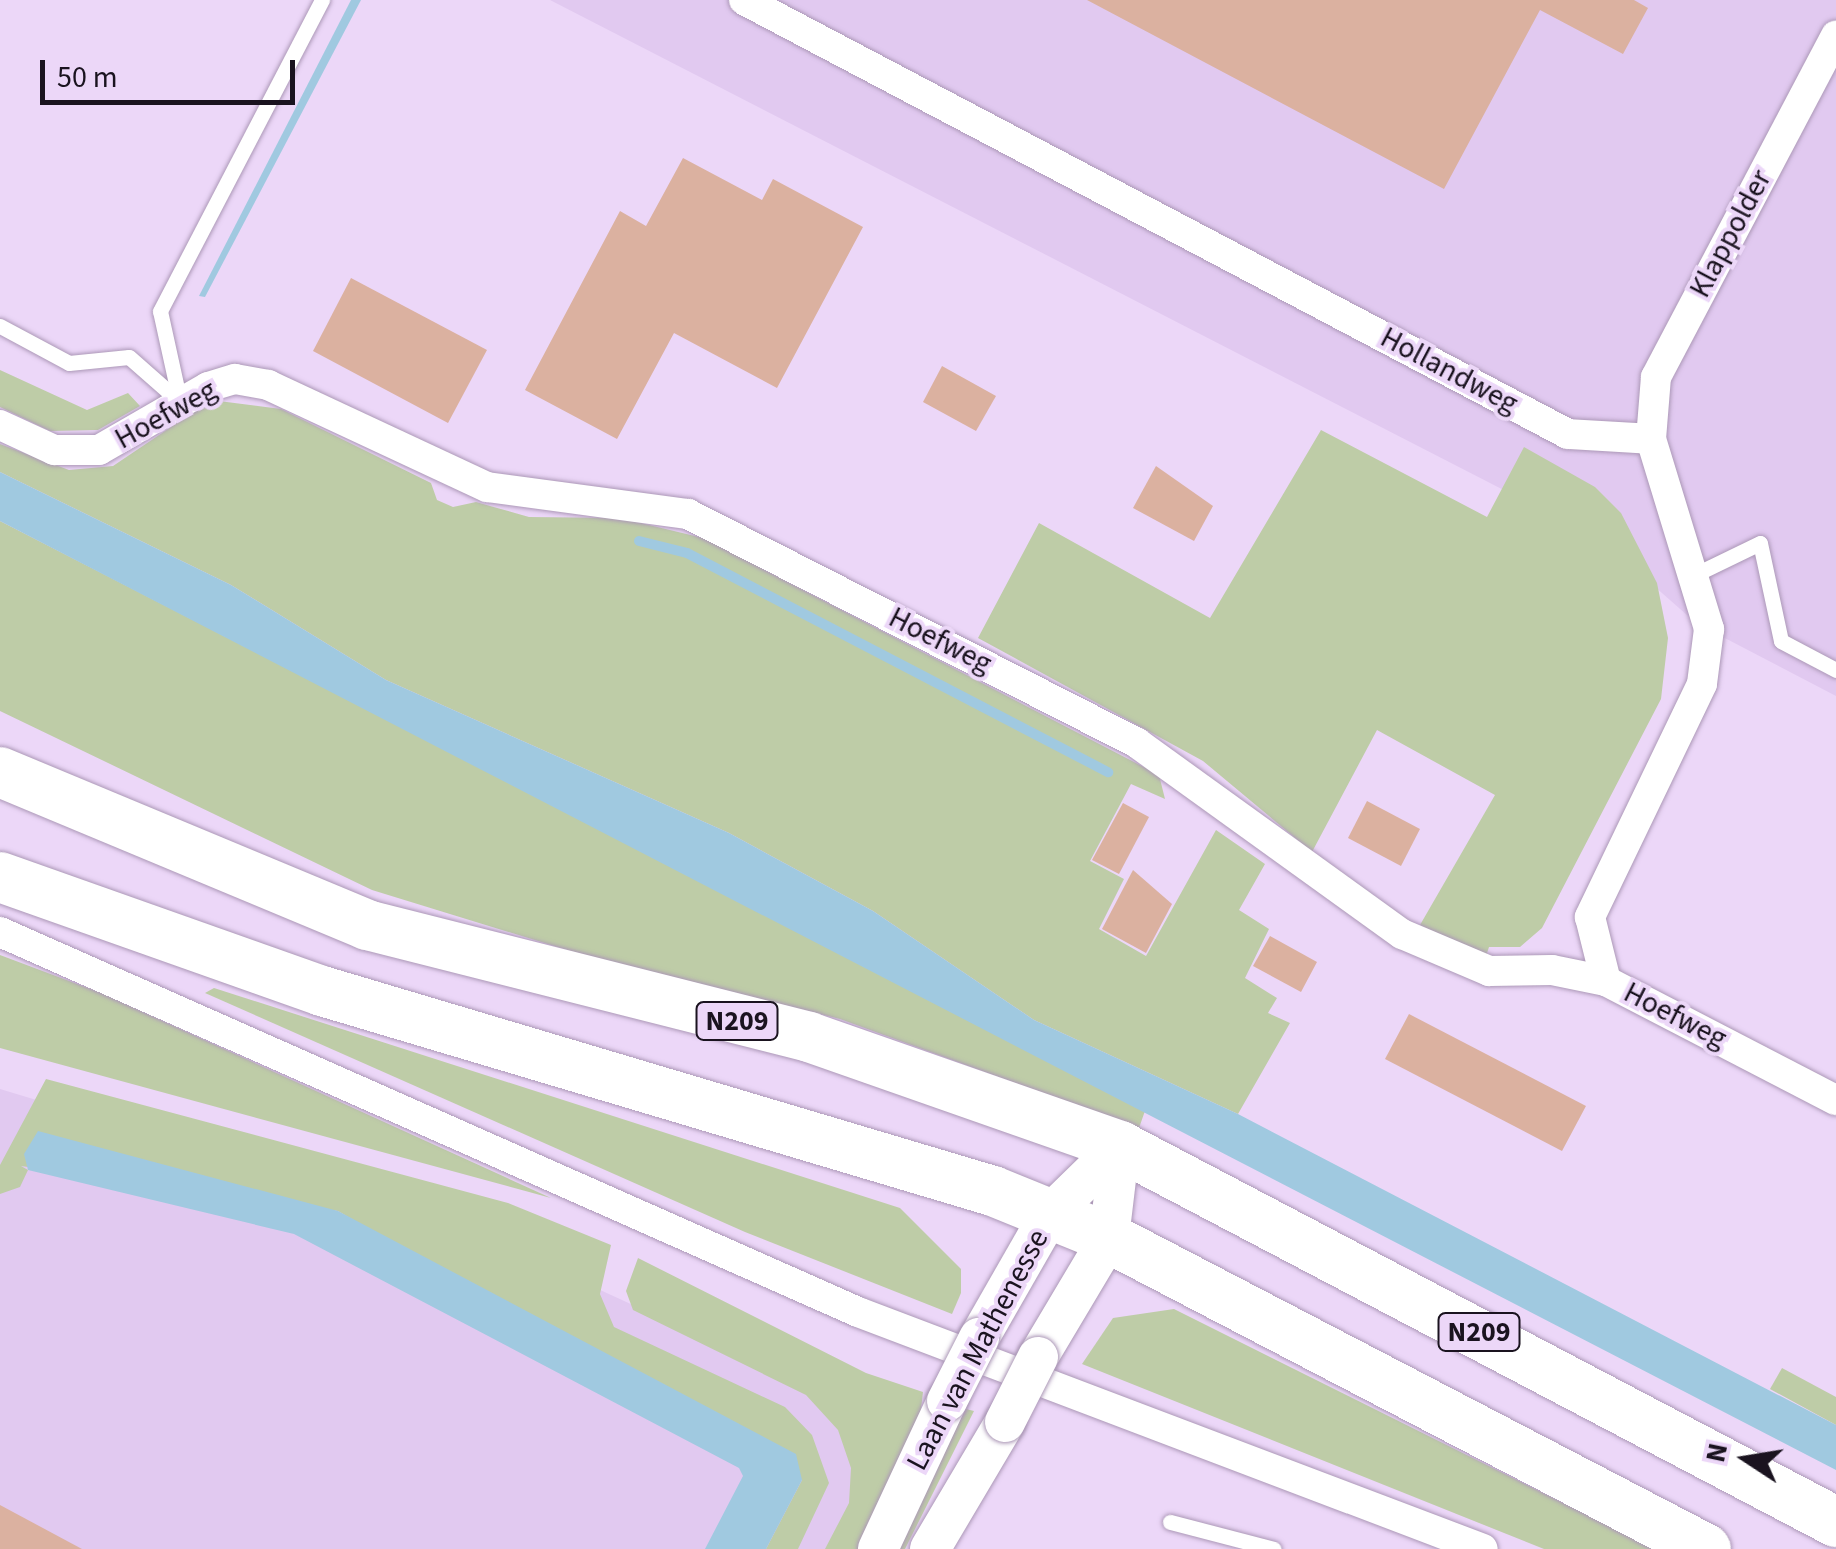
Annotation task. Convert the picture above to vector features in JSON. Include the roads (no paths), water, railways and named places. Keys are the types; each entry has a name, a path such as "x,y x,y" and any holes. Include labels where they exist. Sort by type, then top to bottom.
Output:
{"main road":[{"name":"N209","path":"0,772 367,926 809,1037 1120,1146 1836,1522"},
{"path":"0,877 322,991 794,1128 1050,1214 1110,1238 1706,1549"}],"street":[{"name":"Hollandweg","path":"744,0 1568,434 1651,439"},
{"name":"Klappolder","path":"1651,439 1656,378 1836,35"},
{"name":"Hoefweg","path":"0,425 54,450 100,450 180,402 235,379 268,384 487,487 688,514 1137,742 1402,934 1489,971 1552,970 1606,980 1836,1100"},
{"path":"1606,980 1590,917 1702,684 1710,629 1651,439"},
{"path":"0,932 858,1312 1483,1549"},
{"name":"Laan van Mathenesse","path":"878,1549 947,1401 1050,1214 1120,1146"},
{"name":"Laan van Mathenesse","path":"930,1549 1110,1238 1120,1146"}],"lane":[{"path":"180,402 160,311 322,0"},
{"path":"0,326 70,363 128,357 180,402"},
{"path":"1696,574 1760,543 1782,641 1836,670"},
{"path":"1170,1522 1274,1549"}],"water":[{"path":"351,0 361,0 205,297 199,296"},
{"path":"0,472 231,585 386,680 729,833 873,911 1034,1020 1238,1114 1836,1425 1836,1470 0,521"},
{"path":"38,1131 338,1211 796,1454 802,1480 766,1549 705,1549 743,1476 739,1468 294,1234 28,1170 24,1154"}],"waterway":[{"path":"639,541 687,553 1108,772"}]}
